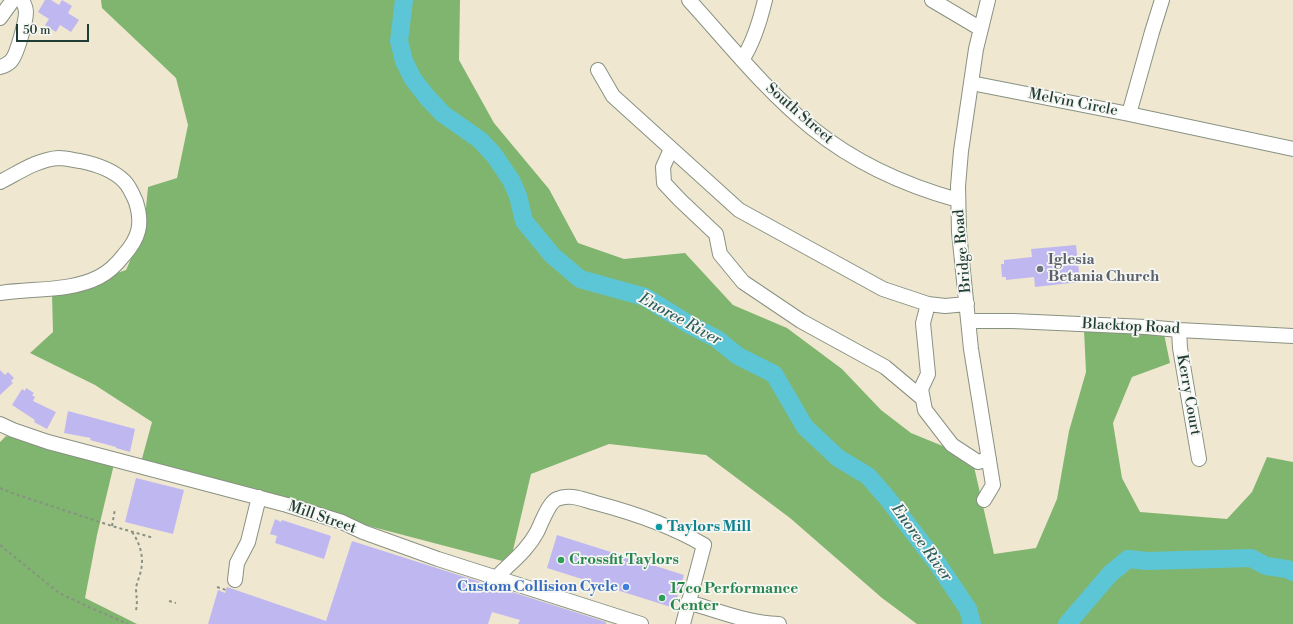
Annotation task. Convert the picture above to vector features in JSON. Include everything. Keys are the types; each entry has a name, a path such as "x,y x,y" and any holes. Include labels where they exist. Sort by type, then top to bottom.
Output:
{"street":[{"path":"0,18 13,0"},
{"path":"0,68 11,61 16,53 26,14 25,5 22,0"},
{"name":"South Street","path":"689,0 742,60 812,128 842,149 893,176 930,191 958,200"},
{"path":"742,60 749,49 758,28 765,0"},
{"path":"932,0 981,29"},
{"name":"Bridge Road","path":"984,500 993,485 979,405 968,321 959,232 958,186 961,151 971,83 988,0"},
{"name":"Melvin Circle","path":"971,83 1129,114 1162,0"},
{"path":"598,70 613,96 739,210 883,288 928,304 945,306 967,304"},
{"path":"1129,114 1293,150"},
{"path":"671,149 664,167 664,183 716,234 720,254 743,282 801,321 885,367 922,398"},
{"path":"0,182 36,164 53,159 68,159 88,163 101,167 124,181 133,196 140,221 136,239 130,248 116,265 100,277 82,283 56,288 0,293"},
{"path":"928,304 923,323 928,374 920,389 925,410 952,445 978,462 988,459"},
{"name":"Blacktop Road","path":"968,321 1292,333"},
{"name":"Kerry Court","path":"1179,330 1180,348 1199,459"},
{"name":"Mill Street","path":"0,424 48,442 127,464 258,497 336,520 363,532 438,559 641,624"},
{"path":"496,578 509,564 520,556 536,534 550,506 556,499 571,496 635,514 687,535 704,545 683,624"},
{"path":"231,585 237,563 248,542 258,497"},
{"path":"688,602 754,621 767,624 779,624"}],"path":[{"path":"0,488 112,526 154,538"},
{"path":"112,526 115,509"},
{"path":"131,531 137,539 142,559 142,570 136,587 138,602 136,610"},
{"path":"0,545 60,593 128,624"},
{"path":"217,587 231,585"},
{"path":"169,600 176,603"}],"green space":[{"path":"101,0 460,0 459,60 494,123 549,189 578,243 624,259 685,253 733,305 787,328 842,369 881,410 911,433 972,458 994,554 1036,548 1057,499 1069,431 1086,372 1084,330 1163,329 1170,363 1132,377 1113,423 1122,478 1140,512 1227,519 1252,492 1267,457 1293,462 1293,624 917,624 882,598 790,518 706,455 609,444 531,474 510,563 140,466 152,422 95,385 30,353 53,332 52,294 126,270 144,229 148,187 177,178 188,125 176,78 102,8"},
{"path":"6,436 115,460 97,535 85,598 137,624 0,624 0,442"}],"building":[{"path":"45,0 51,0 59,5 62,0 72,6 68,13 79,20 71,32 60,25 56,32 45,25 49,19 38,12"},
{"name":"Iglesia Betania Church","path":"1076,245 1080,282 1035,287 1034,277 1006,280 1006,277 1002,277 1001,264 1004,264 1004,260 1032,257 1031,249"},
{"path":"0,370 5,375 8,372 14,378 11,381 13,383 0,395"},
{"path":"26,388 34,393 32,395 35,397 33,401 56,412 47,429 34,422 35,420 12,405 22,389 25,391"},
{"path":"68,411 135,429 130,452 90,440 91,438 64,433"},
{"path":"136,478 184,490 173,534 125,522"},
{"path":"275,519 331,536 324,559 275,543 277,536 270,534"},
{"path":"557,535 684,575 674,608 547,568"},
{"path":"352,541 606,622 606,624 518,624 520,620 492,612 488,624 208,624 218,590 225,593 227,587 326,621"}],"waterway":[{"name":"Enoree River","path":"404,0 399,41 404,61 413,79 443,114 480,140 494,155 511,180 518,196 524,221 552,255 580,279 645,297 690,325 717,339 738,356 774,374 805,427 838,458 868,476 888,499 937,563 968,609 972,624"},
{"name":"Enoree River","path":"1067,624 1110,574 1128,559 1147,561 1251,558 1266,566 1287,569 1293,572"}],"place":[{"name":"Iglesia Betania Church","path":"1040,269"},
{"name":"Taylors Mill","path":"659,527"},
{"name":"Crossfit Taylors","path":"561,560"},
{"name":"Custom Collision Cycle","path":"626,587"},
{"name":"17co Performance Center","path":"662,598"}]}
